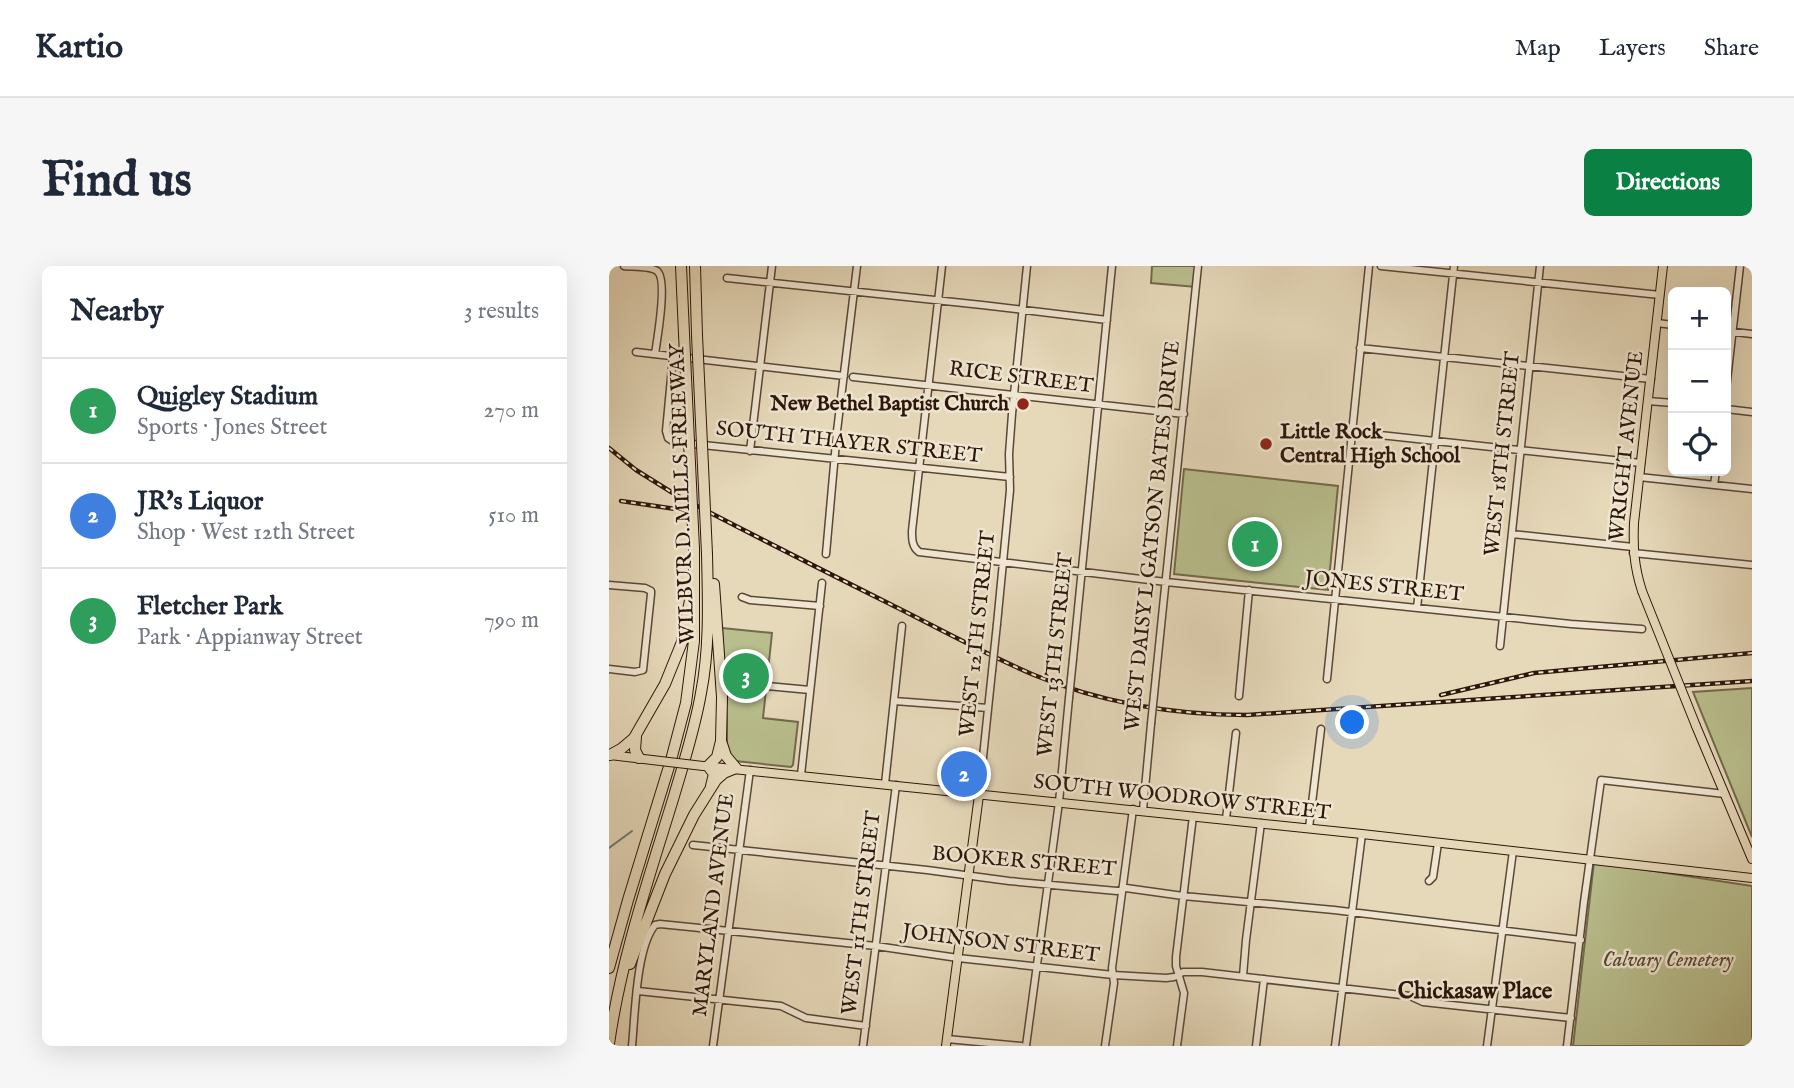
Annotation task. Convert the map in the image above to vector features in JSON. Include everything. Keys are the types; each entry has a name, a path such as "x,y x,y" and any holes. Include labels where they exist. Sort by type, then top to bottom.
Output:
{"highway":[{"name":"WILBUR D. MILLS FREEWAY","path":"609,968 671,760 686,703 695,642 694,549 681,266"},
{"name":"WILBUR D. MILLS FREEWAY","path":"609,1044 627,954 700,702 707,649 710,554 705,513 695,266"},
{"path":"612,1024 633,954 665,874 711,787 721,775 736,768 726,756 722,741 721,687 710,554"},
{"path":"609,755 631,741 637,733 676,660 685,627 694,568"},
{"path":"637,733 635,750 639,758"},
{"path":"711,787 713,775 706,766 717,757 722,741"}],"main road":[{"name":"WRIGHT AVENUE","path":"1663,266 1633,550 1642,591 1752,859"},
{"name":"SOUTH WOODROW STREET","path":"609,755 1590,858 1752,878"},
{"name":"WEST 12TH STREET","path":"946,1042 979,795"}],"street":[{"path":"624,266 652,269 660,275 662,291 655,354"},
{"path":"750,451 772,266"},
{"path":"825,554 857,266"},
{"path":"919,467 942,266"},
{"name":"WEST 12TH STREET","path":"979,795 1003,563 1013,394 1027,266"},
{"name":"WEST 13TH STREET","path":"1023,1046 1037,966 1059,802 1112,266"},
{"name":"WEST DAISY L GATSON BATES DRIVE","path":"1105,1046 1114,983 1112,968 1122,890 1151,724 1198,266"},
{"path":"1327,679 1369,266"},
{"path":"1381,266 1453,270 1538,283 1660,295"},
{"name":"WEST 18TH STREET","path":"1500,646 1540,266"},
{"path":"1731,319 1740,266"},
{"path":"1417,608 1453,270"},
{"path":"727,278 1107,320"},
{"path":"1657,323 1668,324"},
{"path":"1731,331 1752,334"},
{"path":"1360,348 1651,379"},
{"path":"636,352 844,376"},
{"name":"SOUTH THAYER STREET","path":"673,356 666,431 669,440 750,451 1010,477"},
{"name":"RICE STREET","path":"853,377 1184,414"},
{"path":"1648,401 1668,403"},
{"path":"1731,410 1752,412"},
{"path":"1352,432 1641,463"},
{"name":"JONES STREET","path":"919,467 912,542 916,550 929,555 1166,582 1642,629"},
{"path":"1714,485 1715,476"},
{"path":"1639,477 1752,489"},
{"path":"1512,534 1752,565"},
{"path":"801,775 822,583"},
{"path":"609,585 645,588 651,591 643,670 635,672 609,669"},
{"path":"1239,696 1249,590"},
{"path":"742,597 820,606"},
{"name":"WEST 11TH STREET","path":"885,784 902,626"},
{"path":"767,686 810,690"},
{"path":"894,701 988,708"},
{"path":"1309,828 1321,729"},
{"path":"1226,819 1236,733"},
{"name":"MARYLAND AVENUE","path":"713,1046 750,769"},
{"path":"1567,1046 1601,780 1725,794"},
{"name":"WEST 11TH STREET","path":"863,1046 896,785"},
{"path":"1177,1046 1184,993 1176,967 1176,957 1193,816"},
{"path":"1243,976 1261,823"},
{"path":"1335,1046 1362,834"},
{"path":"1429,881 1433,877 1438,843"},
{"name":"BOOKER STREET","path":"693,845 1047,884 1117,891 1126,888 1251,901 1581,940"},
{"path":"1487,1046 1513,850"},
{"name":"JOHNSON STREET","path":"638,991 643,955 655,925 876,946 1113,975 1166,978 1190,972 1243,976 1410,996 1423,1002 1571,1018"},
{"path":"1257,1046 1264,979"},
{"path":"632,1046 638,991 781,1006 806,1018 866,1026"},
{"path":"946,1042 1023,1046"}],"green space":[{"path":"1152,266 1198,266 1196,287 1151,283"},
{"path":"1184,469 1338,486 1328,590 1174,574"},
{"path":"722,628 772,633 763,718 798,722 791,767 735,761 727,750"},
{"path":"1752,688 1752,837 1693,692"},
{"name":"Calvary Cemetery","path":"1594,862 1752,886 1752,1046 1573,1046"}],"waterway":[{"path":"609,848 632,831"}],"railway":[{"path":"609,448 636,470 676,495 998,658 1060,685 1112,700 1165,710 1247,715 1752,681"},
{"path":"621,501 696,512"},
{"path":"1441,695 1534,673 1752,653"}],"place":[{"name":"New Bethel Baptist Church","path":"1023,404"},
{"name":"Little Rock Central High School","path":"1266,444"},
{"name":"Quigley Stadium","path":"1255,544"},
{"name":"Fletcher Park","path":"746,676"},
{"name":"JR's Liquor","path":"964,774"}],"district":[{"name":"Chickasaw Place","path":"1475,991"}]}
